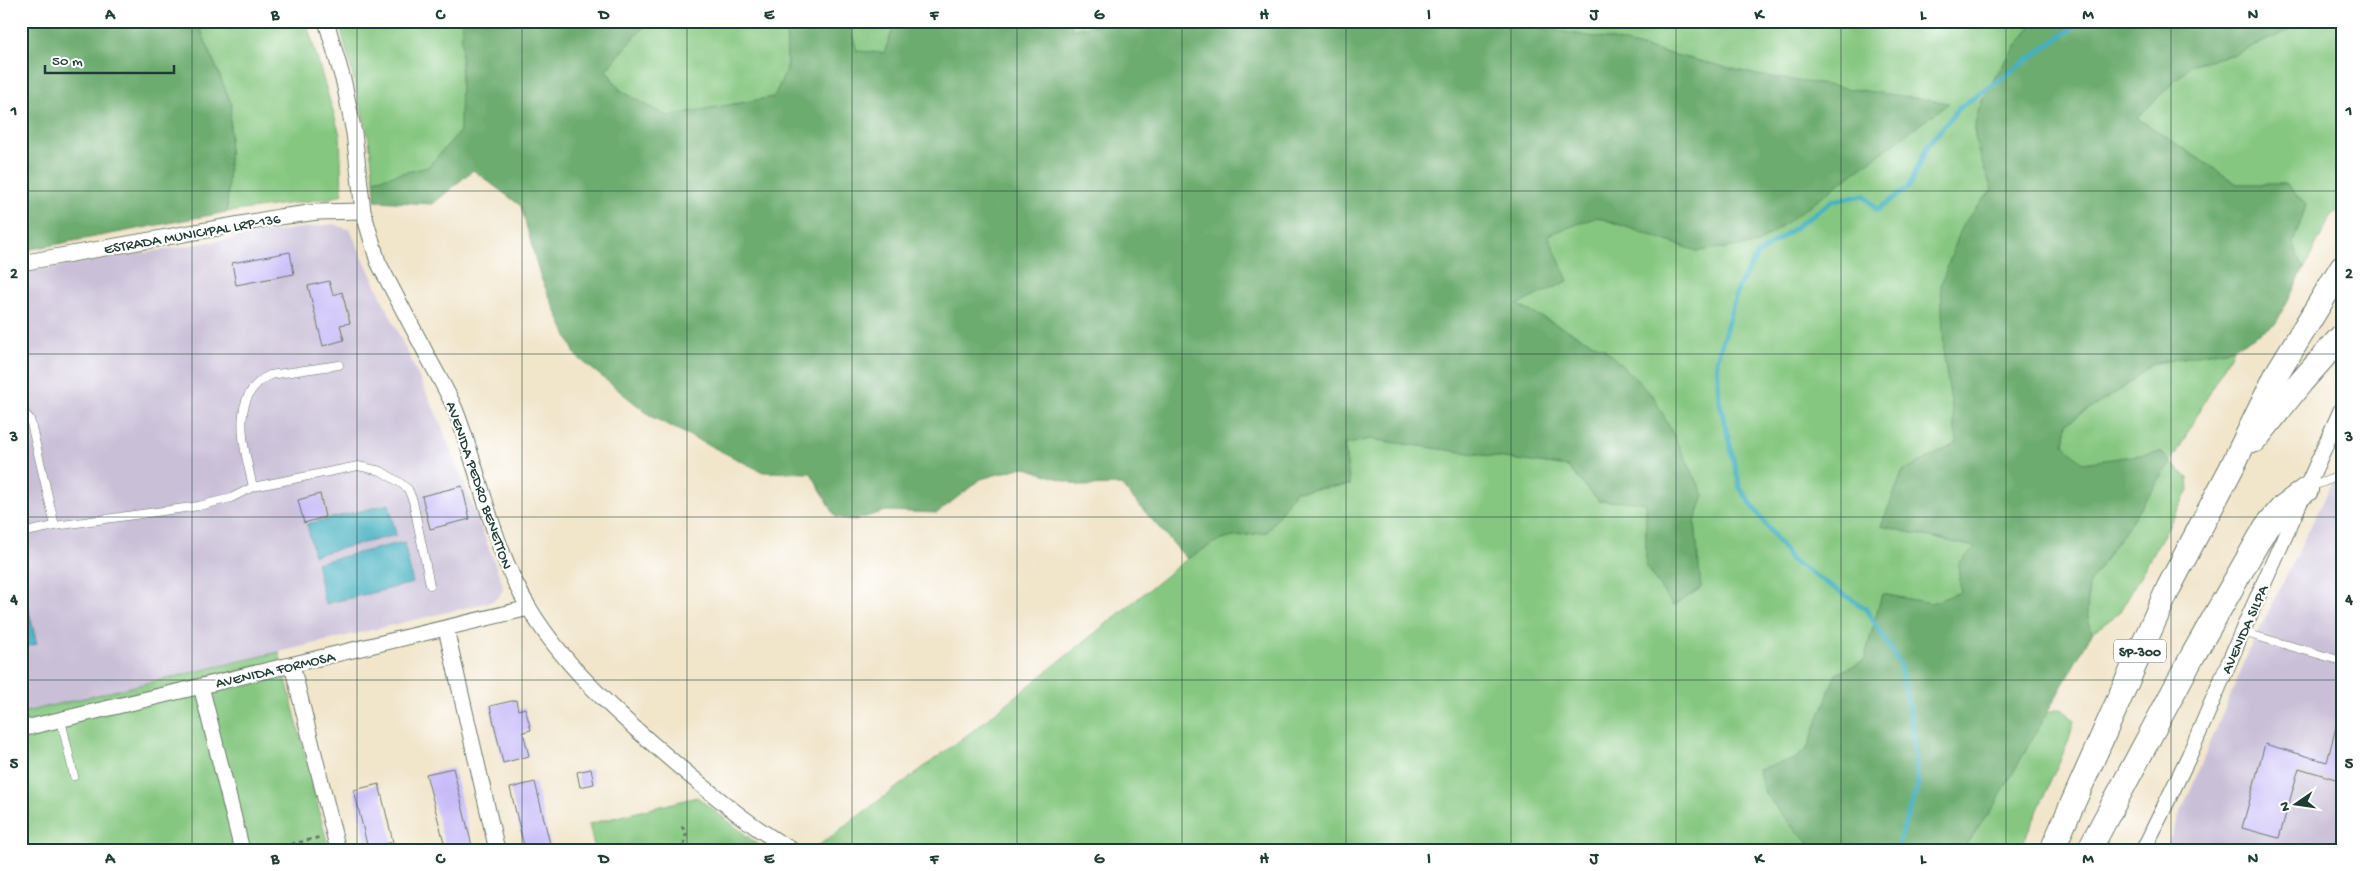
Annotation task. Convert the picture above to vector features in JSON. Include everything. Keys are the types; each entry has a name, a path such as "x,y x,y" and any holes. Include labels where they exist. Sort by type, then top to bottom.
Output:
{"main road":[{"name":"SP-300","path":"2052,850 2169,588 2232,469 2278,372 2342,267"},
{"name":"SP-300","path":"2232,469 2302,381 2342,336"},
{"path":"2089,850 2192,657 2266,528 2284,507 2306,490"}],"street":[{"name":"AVENIDA PEDRO BENETTON","path":"326,21 344,83 354,133 363,211 378,262 455,409 493,526 512,577 529,608 572,664 618,712 668,758 733,811 773,840 792,850"},
{"name":"ESTRADA MUNICIPAL LRP-136","path":"21,263 279,217 318,212 363,211"},
{"name":"AVENIDA SILPA","path":"2145,849 2189,756 2242,632 2340,418"},
{"name":"AVENIDA FORMOSA","path":"21,729 529,608"},
{"path":"446,629 497,850"},
{"path":"292,665 338,850"},
{"path":"201,686 242,850"}],"lane":[{"path":"253,487 242,428 245,404 251,390 260,380 270,375 339,365"},
{"path":"21,410 30,419 55,526"},
{"path":"21,533 55,526 199,506 231,498 253,487 358,466 381,471 408,489 413,501 430,585"},
{"path":"2306,490 2317,483 2342,475"},
{"path":"2242,632 2342,661"},
{"path":"61,720 74,776"}],"path":[{"path":"682,826 686,834 683,850"},
{"path":"268,850 334,834"}],"shaded area":[{"path":"334,224 350,230 440,422 502,582 503,590 499,597 490,602 21,713 21,273 271,232"},
{"path":"2342,481 2342,850 2165,850 2251,647 2332,483"}],"green space":[{"path":"21,21 197,21 231,103 227,212 21,251"},
{"path":"197,21 306,21 340,135 342,194 331,198 227,212 231,103"},
{"path":"339,21 462,21 460,131 428,167 374,180 369,139"},
{"path":"462,21 649,21 606,70 620,90 666,116 774,97 787,69 786,21 848,21 857,51 884,53 896,21 1071,21 1072,30 1118,21 1497,21 1613,40 1757,75 1949,103 1757,244 1697,251 1597,217 1548,235 1568,281 1517,305 1605,349 1654,397 1704,495 1695,522 1701,588 1673,606 1646,567 1646,502 1599,501 1568,467 1370,439 1344,445 1350,485 1295,491 1267,532 1221,539 1187,559 1121,485 1081,486 1023,467 981,479 937,513 886,511 855,520 836,517 811,473 763,472 652,417 576,356 540,276 521,206 473,170 433,204 375,201 374,180 428,167 460,131"},
{"path":"649,21 786,21 787,69 774,97 666,116 620,90 606,70"},
{"path":"848,21 896,21 884,53 857,51"},
{"path":"1071,21 1118,21 1071,30"},
{"path":"1497,21 2035,21 2006,60 1987,90 1976,121 1975,135 1977,148 1992,190 1963,224 1944,356 1958,444 1903,471 1881,526 1975,547 1958,564 1961,592 1931,604 1882,594 1864,662 1836,674 1807,749 1795,759 1794,829 1817,850 814,849 975,729 1187,559 1221,539 1267,532 1295,491 1350,485 1344,445 1370,439 1568,467 1599,501 1646,502 1646,567 1673,605 1700,588 1695,522 1704,495 1605,349 1517,305 1547,234 1597,217 1697,251 1757,244 1808,205 1757,75 1613,40"},
{"path":"2035,21 2283,21 2301,25 2235,54 2192,64 2137,118 2237,184 2286,184 2306,205 2293,243 2304,269 2276,323 2234,348 2151,364 2123,388 2067,423 2064,444 2083,463 2161,452 2171,463 2089,583 2087,613 2092,633 1996,803 1962,850 1817,850 1794,829 1765,794 1758,769 1795,759 1807,749 1836,674 1864,661 1882,594 1931,603 1961,592 1958,564 1975,547 1881,526 1903,471 1957,443 1944,356 1941,284 1963,224 1992,190 1975,135 1980,106 1996,75"},
{"path":"2283,21 2342,21 2342,208 2331,216 2304,269 2293,243 2306,205 2286,184 2237,184 2137,118 2192,64 2235,54 2300,25"},
{"path":"2234,348 2171,463 2108,461 2083,463 2064,444 2067,423 2123,388 2151,364"},
{"path":"2171,463 2188,478 2189,490 2119,613 2092,633 2087,613 2089,583"},
{"path":"279,652 329,850 21,850 21,713"},
{"path":"2062,709 2074,720 2069,740 2020,850 1962,850 1996,803 2046,712"},
{"path":"697,797 765,850 595,850 589,824"}],"water":[{"path":"389,504 396,535 314,555 307,524"},
{"path":"404,542 413,583 325,604 316,563"},
{"path":"21,591 24,591 37,644 21,648"}],"building":[{"path":"290,252 294,274 236,285 232,263"},
{"path":"329,281 333,295 342,292 350,323 340,325 344,340 323,346 308,286"},
{"path":"462,486 470,519 430,529 422,496"},
{"path":"320,494 325,517 304,523 298,500"},
{"path":"516,700 518,710 525,708 531,730 523,732 529,756 503,763 490,706"},
{"path":"2337,723 2342,724 2342,781 2299,768 2279,838 2242,828 2265,744 2327,762"},
{"path":"453,768 473,850 446,850 426,774"},
{"path":"591,769 594,784 580,787 577,772"},
{"path":"535,782 550,844 525,850 510,788"},
{"path":"379,784 393,842 368,849 354,790"}],"waterway":[{"path":"1896,850 1918,786 1912,721 1899,662 1865,608 1791,560 1740,488 1719,399 1717,359 1738,288 1757,255 1832,201 1864,195 1877,210 1908,188 1928,145 1959,108 2083,21"}]}
